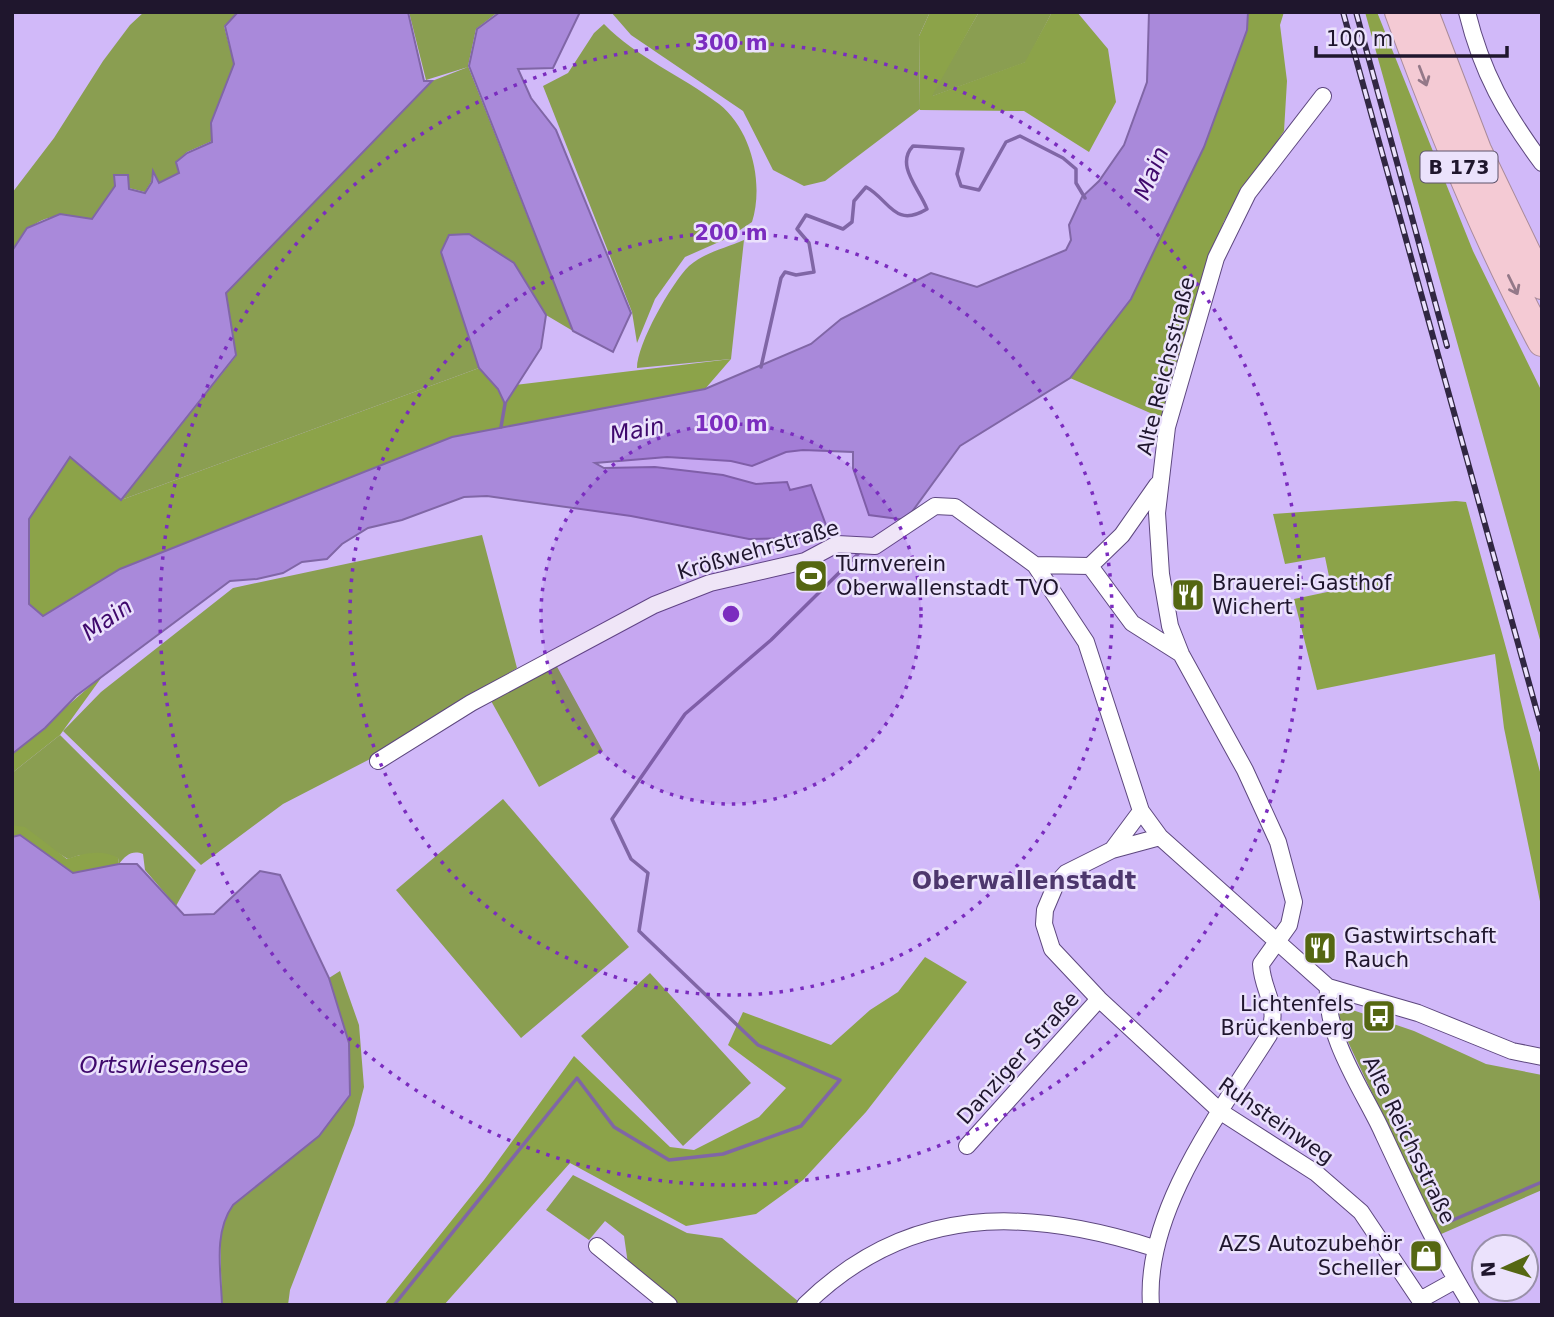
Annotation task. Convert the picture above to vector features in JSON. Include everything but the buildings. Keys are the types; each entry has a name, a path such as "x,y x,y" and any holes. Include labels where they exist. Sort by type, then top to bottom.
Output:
{"highway":[{"name":"B 173","path":"1399,12 1450,146 1489,236 1542,342"},
{"name":"B 173","path":"1424,12 1476,150 1542,285"}],"street":[{"path":"1467,12 1484,71 1504,110 1542,163"},
{"name":"Alte Reichsstraße","path":"1152,1305 1154,1248 1177,1189 1269,1035 1274,1021 1273,1005 1263,981 1261,964 1289,925 1294,902 1278,842 1245,770 1181,654 1164,597 1157,536 1159,482 1167,427 1216,258 1230,222 1248,193 1323,96"},
{"path":"1035,565 1090,566 1122,535 1159,482"},
{"name":"Krößwehrstraße","path":"378,761 471,703 654,605 710,583 805,561 837,544 875,546 935,506 955,507 1035,565 1086,642 1141,811 1160,837 1328,987"},
{"path":"1090,566 1132,623 1181,654"},
{"path":"1112,850 1141,811"},
{"path":"1112,850 1160,837"},
{"name":"Ruhsteinweg","path":"1112,850 1066,873 1056,884 1045,910 1044,924 1052,949 1099,999 1221,1112 1316,1173 1361,1212 1420,1300 1456,1280"},
{"path":"1328,987 1418,1013 1512,1051 1542,1056"},
{"name":"Alte Reichsstraße","path":"1328,987 1331,1016 1344,1054 1471,1305"},
{"name":"Danziger Straße","path":"967,1146 1099,999"},
{"path":"805,1305 849,1268 890,1247 933,1230 975,1222 1014,1219 1068,1225 1154,1248"},
{"path":"597,1246 669,1305"}],"green space":[{"path":"144,12 238,12 224,26 234,64 211,123 212,141 187,152 176,162 179,173 158,183 153,171 145,192 129,188 128,175 114,175 115,186 92,219 65,216 45,219 29,230 12,251 12,193 54,138 103,61 130,25"},
{"path":"409,12 498,12 476,29 468,66 573,331 546,315 514,263 441,252 479,368 121,500 236,356 226,293 432,81 468,67 426,80"},
{"path":"611,12 930,12 919,36 920,109 825,181 804,186 773,170 743,111 631,35"},
{"path":"930,12 979,12 932,96 1025,62 1052,12 1077,12 1108,49 1116,102 1089,152 1024,111 920,110 919,36"},
{"path":"979,12 1052,12 1026,62 930,97"},
{"path":"1248,12 1284,12 1280,25 1287,81 1284,131 1224,221 1194,310 1164,419 1070,378 1131,299 1204,147"},
{"path":"1365,12 1377,12 1473,251 1542,392 1542,647"},
{"path":"604,24 645,57 719,104 740,128 756,175 757,191 752,222 728,238 685,257 655,299 637,343 632,312 543,86 568,73 594,33"},
{"path":"744,240 731,359 637,368 638,357 649,330 665,300 689,266 702,257"},
{"path":"731,359 705,389 452,437 120,569 43,617 29,604 29,519 70,457 121,500 479,368 498,389 505,403 515,385"},
{"path":"1466,502 1542,779 1542,911 1504,728 1495,654 1317,690 1294,599 1332,591 1325,557 1285,564 1273,514"},
{"path":"482,535 517,668 374,757 283,804 201,865 63,731 101,692 233,588"},
{"path":"555,663 603,751 539,787 490,699"},
{"path":"104,674 60,735 12,773 12,754"},
{"path":"60,735 196,870 176,906 145,870 143,854 130,854 119,864 118,858 80,855 68,859 12,825 12,773"},
{"path":"503,799 629,947 521,1038 396,890"},
{"path":"12,825 25,827 67,859 100,853 118,858 119,864 73,873 20,835 12,837"},
{"path":"925,957 967,982 866,1112 803,1180 756,1214 686,1226 570,1163 444,1305 384,1305 484,1180 574,1056 670,1147 694,1150 759,1117 786,1088 728,1045 743,1012 831,1045 870,1010 898,992"},
{"path":"340,971 359,1025 364,1087 354,1125 290,1290 288,1305 222,1305 220,1236 223,1219 349,1043 329,978"},
{"path":"650,973 751,1083 683,1146 581,1036"},
{"path":"1338,1005 1414,1031 1486,1064 1542,1075 1542,1190 1439,1235 1341,1027"},
{"path":"573,1175 687,1233 722,1238 799,1302 796,1305 678,1305 628,1264 624,1236 605,1221 589,1240 546,1210"}],"water":[{"name":"Main","path":"238,12 408,12 424,81 432,81 226,293 236,355 121,500 70,457 29,519 29,604 43,616 120,569 452,437 705,389 811,344 841,319 931,273 977,287 1066,250 1071,240 1069,225 1082,197 1099,181 1124,145 1147,82 1149,12 1248,12 1247,30 1204,147 1131,299 1070,378 960,446 906,520 869,515 853,468 853,452 786,452 752,466 731,461 667,457 595,463 604,468 655,467 723,475 756,484 787,482 790,490 811,485 826,525 806,538 749,539 631,516 487,496 464,497 402,520 368,528 342,544 327,559 302,562 283,573 257,579 230,581 76,696 45,728 12,754 12,251 27,228 60,214 92,219 115,186 114,175 128,175 129,189 145,193 152,182 153,171 159,183 179,173 176,162 187,153 212,142 211,123 234,64 225,26"},
{"path":"500,12 580,12 553,68 518,69 531,98 556,130 631,313 613,352 573,331 469,66 477,29"},
{"path":"469,234 514,263 546,315 541,348 505,404 498,389 479,368 441,252 449,235"},
{"name":"Ortswiesensee","path":"20,835 73,873 119,864 137,864 184,915 214,914 260,871 280,875 329,978 349,1043 350,1095 319,1136 233,1205 220,1240 222,1305 12,1305 12,837"}],"waterway":[{"path":"761,367 781,278 785,272 796,275 814,272 809,243 797,229 806,215 843,229 852,222 854,201 866,187 899,214 907,216 927,209 907,169 908,153 913,146 963,149 957,174 961,186 979,190 1006,142 1020,136 1063,158 1076,169 1076,183 1085,198"},
{"path":"501,427 505,404"},
{"path":"394,1305 577,1078 614,1127 669,1160 723,1154 801,1126 840,1080 758,1045 639,931 648,873 631,859 612,819 685,714 771,640 858,554"},
{"path":"1446,1223 1542,1182"}],"railway":[{"path":"1343,12 1542,730"},
{"path":"1356,12 1447,346"}],"place":[{"name":"Turnverein Oberwallenstadt TVO","path":"811,576"},
{"name":"Brauerei-Gasthof Wichert","path":"1188,595"},
{"name":"Gastwirtschaft Rauch","path":"1320,948"},
{"name":"Lichtenfels Brückenberg","path":"1379,1016"},
{"name":"AZS Autozubehör Scheller","path":"1426,1256"}],"district":[{"name":"Oberwallenstadt","path":"1024,881"}]}
